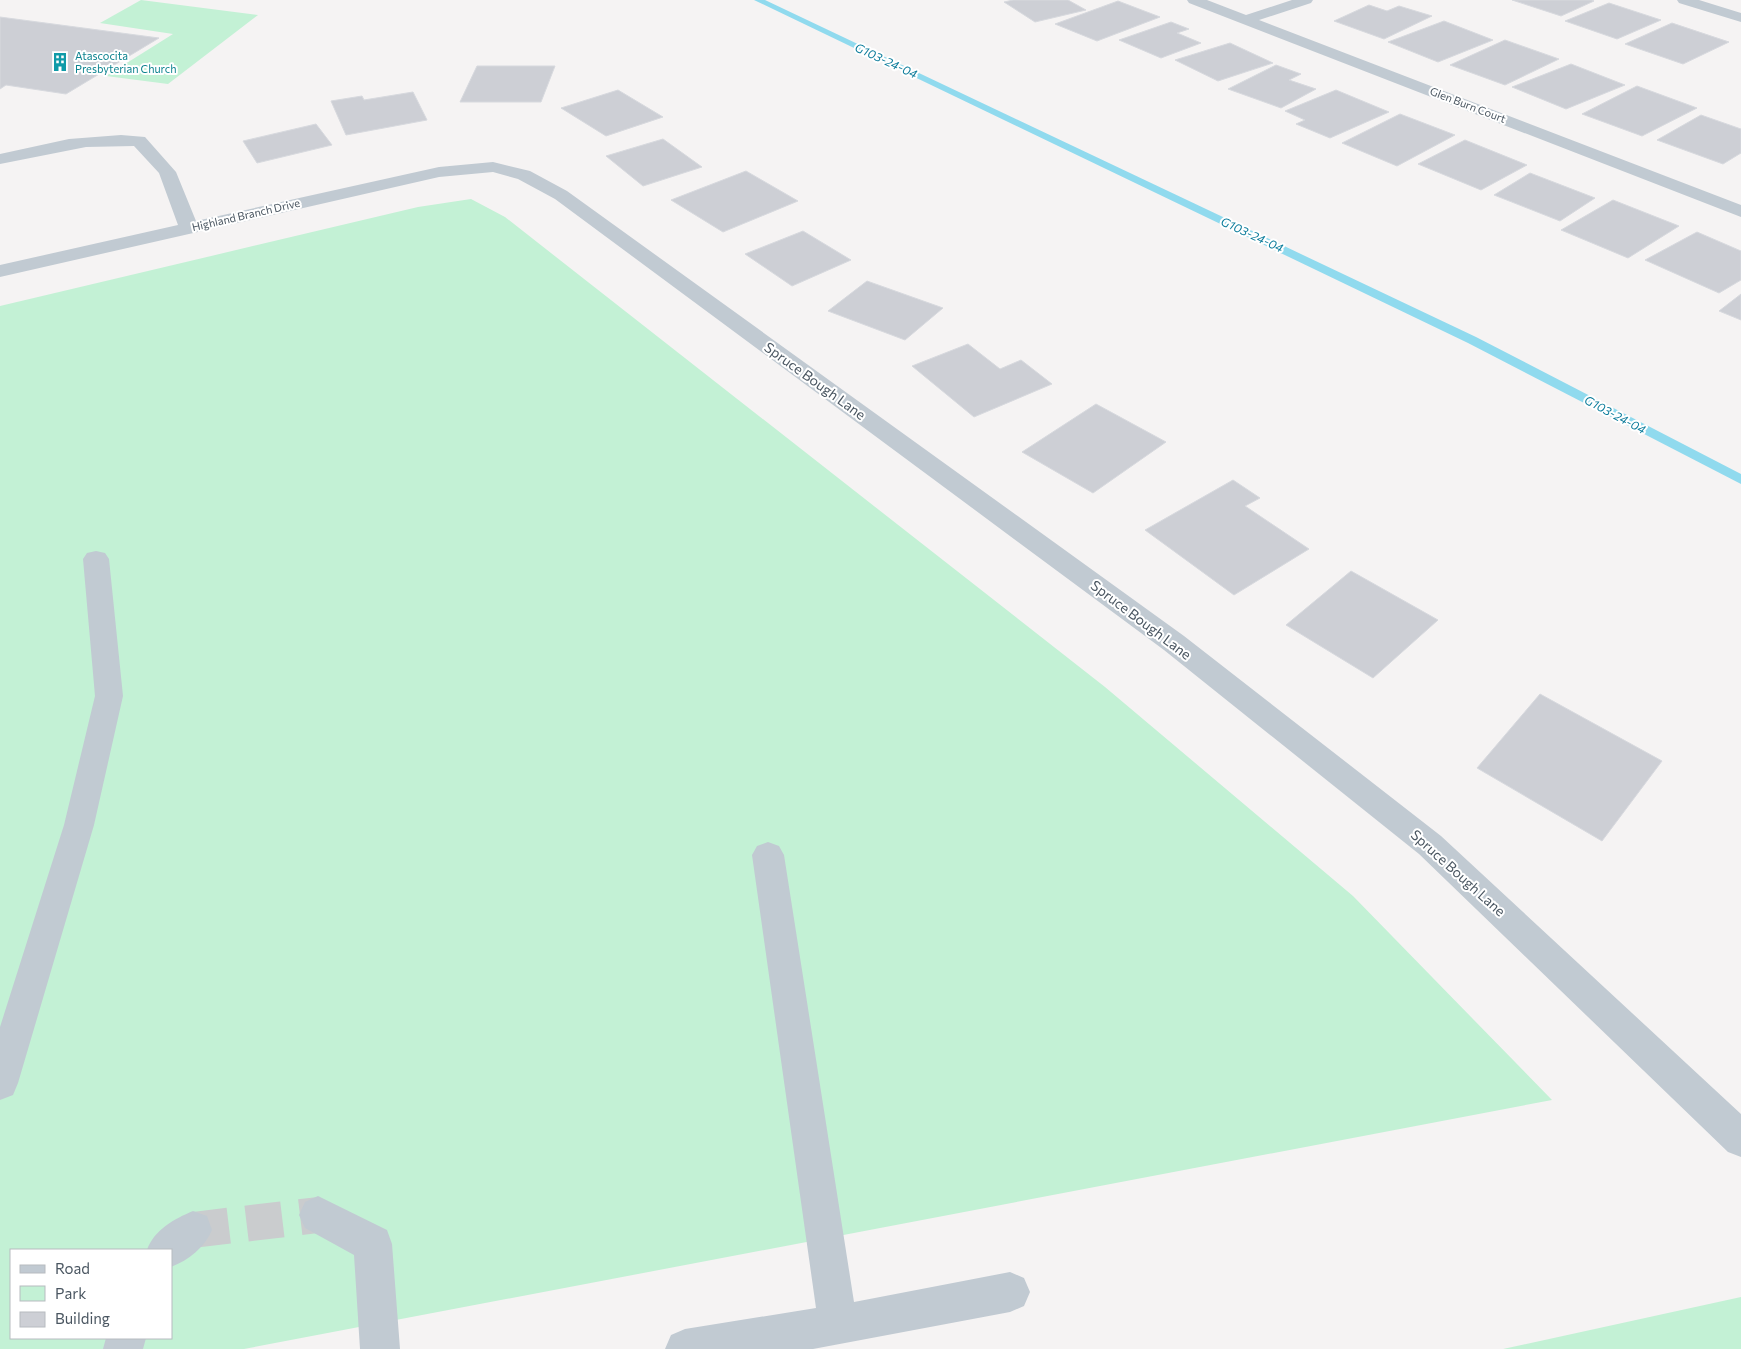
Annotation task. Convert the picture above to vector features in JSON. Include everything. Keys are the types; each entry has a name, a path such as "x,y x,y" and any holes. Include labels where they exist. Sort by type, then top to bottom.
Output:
{"street":[{"name":"Glen Burn Court","path":"1194,0 1248,19 1741,211"},
{"path":"1248,19 1306,0"},
{"path":"1684,0 1741,18"},
{"path":"0,158 89,140 116,138 139,140 167,172 189,228"},
{"name":"Highland Branch Drive","path":"0,271 403,179 439,172 493,167"},
{"name":"Spruce Bough Lane","path":"493,167 524,175 561,195 1174,643 1430,845 1741,1139"},
{"path":"0,1083 78,825 109,696 96,558"},
{"path":"768,855 838,1325"},
{"path":"318,1215 373,1244 380,1349"},
{"path":"685,1349 838,1325 1010,1292"}],"green space":[{"path":"141,0 258,15 168,84 106,76 173,34 100,23"},
{"path":"471,199 505,217 1105,687 1353,896 1552,1100 244,1349 0,1349 0,306 418,207"},
{"path":"1741,1297 1741,1349 1503,1349"}],"building":[{"path":"1013,0 1068,0 1086,10 1035,22 1004,2"},
{"path":"1512,0 1592,0 1594,1 1561,16"},
{"path":"1118,1 1160,17 1097,41 1055,24"},
{"path":"1609,3 1661,20 1617,39 1565,21"},
{"path":"1369,5 1387,11 1399,6 1432,16 1384,39 1334,21"},
{"name":"Atascocita Presbyterian Church","path":"0,17 159,38 66,94 6,85 0,89"},
{"path":"1444,21 1493,40 1438,62 1388,42"},
{"path":"1171,22 1189,29 1177,33 1201,43 1161,58 1119,40"},
{"path":"1672,23 1729,42 1683,64 1625,44"},
{"path":"1505,40 1559,59 1505,85 1450,65"},
{"path":"1230,43 1273,63 1218,81 1175,60"},
{"path":"1571,64 1625,85 1566,109 1512,87"},
{"path":"1276,65 1301,74 1289,80 1316,89 1281,108 1228,89"},
{"path":"477,66 555,66 541,102 460,102"},
{"path":"1637,86 1697,108 1642,136 1582,114"},
{"path":"618,90 663,117 606,136 561,108"},
{"path":"1336,90 1389,112 1330,138 1296,124 1305,120 1285,111"},
{"path":"413,92 427,120 346,135 331,101 362,96 364,100"},
{"path":"1400,114 1455,135 1397,166 1342,143"},
{"path":"1701,115 1741,129 1741,153 1723,164 1657,140"},
{"path":"316,124 332,145 257,163 243,141"},
{"path":"663,139 702,167 643,186 606,156"},
{"path":"1465,140 1527,165 1481,190 1418,164"},
{"path":"746,171 798,201 723,232 671,200"},
{"path":"1530,173 1595,198 1560,221 1494,195"},
{"path":"1613,200 1679,226 1628,258 1561,230"},
{"path":"803,231 851,260 792,286 745,254"},
{"path":"1697,232 1741,251 1741,280 1719,293 1645,260"},
{"path":"867,281 943,308 905,340 828,311"},
{"path":"1741,294 1741,320 1719,311"},
{"path":"968,344 1000,369 1021,360 1052,384 974,417 912,366"},
{"path":"1096,404 1166,442 1093,493 1022,452"},
{"path":"1233,480 1260,498 1245,506 1309,549 1234,595 1145,530"},
{"path":"1351,571 1438,620 1373,678 1286,625"},
{"path":"1540,694 1662,761 1602,841 1477,768"}],"waterway":[{"name":"G103-24-04","path":"758,0 1472,340 1741,480"}],"tunnel":[{"path":"193,1230 318,1215"}],"place":[{"name":"Atascocita Presbyterian Church","path":"60,62"}]}
